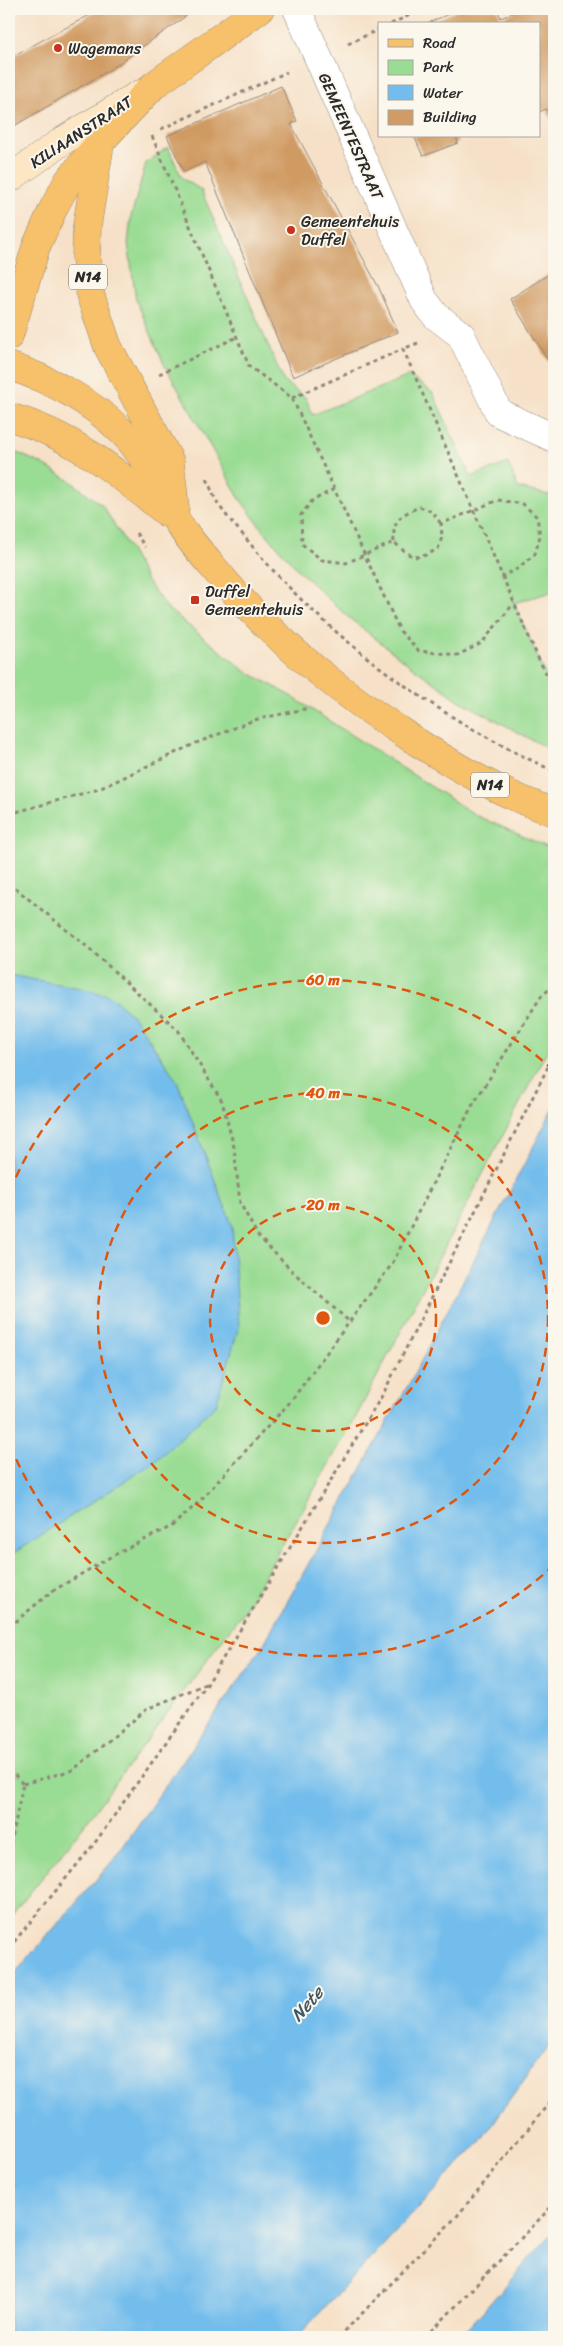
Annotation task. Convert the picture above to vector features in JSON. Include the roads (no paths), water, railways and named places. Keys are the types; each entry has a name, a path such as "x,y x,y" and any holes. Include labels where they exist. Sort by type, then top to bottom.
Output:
{"main road":[{"name":"KILIAANSTRAAT","path":"9,336 36,247 68,181 101,141 154,85 260,9"},
{"name":"N14","path":"101,141 87,226 86,258 90,294 108,348 170,462 176,520"},
{"name":"N14","path":"9,366 36,375 61,389 89,406 122,432 152,473 176,520 248,608 291,649 350,698 441,757 490,785 554,812"},
{"name":"N14","path":"9,417 52,432 91,453 176,520"}],"street":[{"name":"GEMEENTESTRAAT","path":"297,9 424,300 436,316 461,335 499,413 554,438"},
{"name":"KILIAANSTRAAT","path":"9,179 61,142 154,85"}],"water":[{"path":"9,975 80,988 111,996 134,1017 177,1081 232,1225 239,1326 216,1405 153,1463 9,1556"},
{"name":"Nete","path":"554,1107 554,2038 479,2143 297,2337 9,2337 9,1980 115,1858 261,1649 416,1371"},
{"path":"554,2231 554,2337 460,2337"}],"place":[{"name":"Wagemans","path":"58,48"},
{"name":"Gemeentehuis Duffel","path":"291,230"},
{"name":"Duffel Gemeentehuis","path":"195,600"}]}
